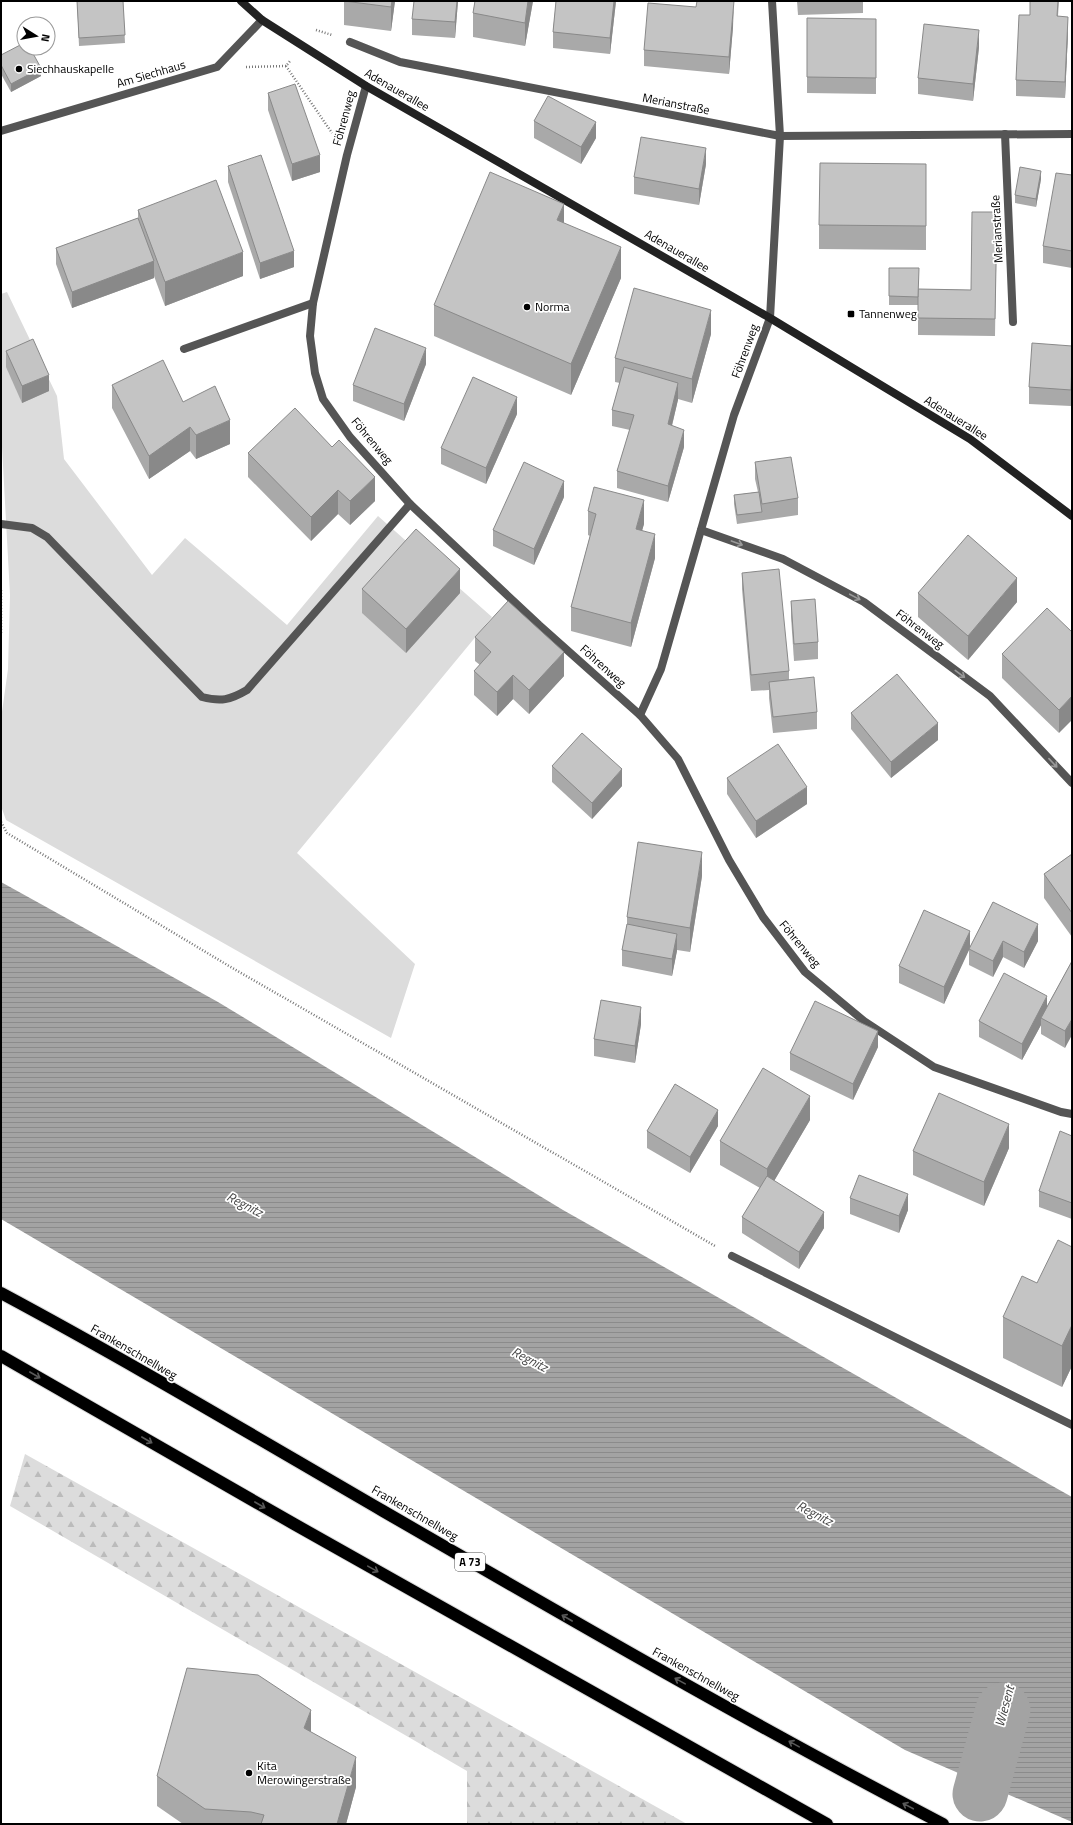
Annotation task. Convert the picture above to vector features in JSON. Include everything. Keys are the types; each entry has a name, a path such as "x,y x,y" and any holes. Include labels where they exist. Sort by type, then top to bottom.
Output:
{"highway":[{"name":"Frankenschnellweg","path":"1,1293 294,1459 578,1624 837,1769 943,1824"},
{"path":"1,1356 294,1524 827,1824"}],"main road":[{"path":"241,1 262,20"},
{"name":"Adenauerallee","path":"262,20 366,86 770,318 970,439 1072,516"}],"street":[{"path":"770,318 780,136 772,1"},
{"name":"Am Siechhaus","path":"1,131 217,67 262,20"},
{"name":"Merianstraße","path":"350,42 400,62 780,136 1072,134"},
{"name":"Föhrenweg","path":"366,86 346,155 312,304 310,336 315,373 323,398 350,437 410,504 539,624 640,715 678,759 729,860 759,911 805,972 864,1020 934,1067 1061,1112 1072,1114"},
{"name":"Merianstraße","path":"1005,134 1013,322"},
{"path":"184,350 312,304"},
{"name":"Föhrenweg","path":"640,715 661,669 734,415 770,318"},
{"path":"1,524 32,528 47,537 202,697 216,701 233,698 247,690 410,504"},
{"name":"Föhrenweg","path":"701,530 783,559 864,602 990,696 1072,783"},
{"path":"732,1256 1072,1425"}],"path":[{"path":"286,66 346,155"},
{"path":"1,590 1,635"},
{"path":"1,822 7,832 229,966 732,1256"}],"green space":[{"path":"7,292 57,396 64,459 152,575 185,538 287,625 378,516 492,617 297,853 415,964 391,1038 6,820 1,806 1,719 8,669 10,595 1,428 1,294"},
{"path":"25,1454 687,1824 467,1824 467,1771 10,1506"}],"water":[{"name":"Regnitz","path":"1,882 218,1002 563,1210 1072,1497 1072,1822 905,1750 1,1219"}],"building":[{"path":"77,1 123,1 125,35 79,38"},
{"path":"344,1 392,1 391,7"},
{"path":"414,1 457,1 455,22 412,19"},
{"path":"475,1 528,1 525,23 473,13"},
{"path":"556,1 614,1 610,38 553,32"},
{"path":"697,1 734,1 729,57 644,50 648,3 696,7"},
{"path":"1030,1 1058,1 1057,16 1068,17 1065,82 1016,80 1019,15 1030,15"},
{"path":"807,18 876,19 876,78 807,77"},
{"path":"924,24 979,30 973,84 918,78"},
{"name":"Siechhauskapelle","path":"16,47 16,56 34,56 41,68 11,84 1,65 1,55"},
{"path":"295,84 320,155 292,164 268,93"},
{"path":"548,96 596,122 581,147 534,121"},
{"path":"641,137 706,148 699,189 634,177"},
{"path":"261,155 294,251 260,263 228,166"},
{"path":"820,163 926,164 926,226 819,225"},
{"path":"1020,167 1041,171 1036,199 1015,195"},
{"name":"Norma","path":"490,172 564,204 557,220 621,247 571,364 434,305"},
{"path":"1056,173 1072,175 1072,251 1043,246"},
{"path":"216,180 243,252 165,282 138,210"},
{"path":"972,212 997,212 995,319 918,318 918,289 971,290"},
{"path":"138,218 154,261 72,292 56,248"},
{"path":"889,268 919,268 918,297 889,296"},
{"path":"634,288 711,310 692,379 615,358"},
{"path":"375,328 426,348 404,404 353,385"},
{"path":"33,339 49,375 22,386 6,351"},
{"path":"1032,343 1072,346 1071,390 1029,387"},
{"path":"163,360 183,402 215,386 230,420 196,435 190,427 149,456 112,385"},
{"path":"624,367 678,383 668,424 684,430 668,486 617,471 634,415 612,410"},
{"path":"473,377 517,397 486,468 441,448"},
{"path":"295,408 332,447 339,440 375,477 350,501 338,490 311,517 248,453"},
{"path":"791,457 798,498 762,504 755,462"},
{"path":"524,462 564,481 534,549 493,530"},
{"path":"594,487 644,500 636,529 655,534 631,623 571,607 596,514 588,511"},
{"path":"759,492 762,512 737,515 734,495"},
{"path":"416,529 460,569 406,629 362,589"},
{"path":"968,535 1017,578 968,636 918,593"},
{"path":"779,569 789,671 751,675 742,573"},
{"path":"815,599 818,642 794,644 791,601"},
{"path":"508,601 564,652 529,690 513,675 497,692 474,671 491,652 475,637"},
{"path":"1047,608 1072,632 1072,696 1059,710 1002,654"},
{"path":"897,674 938,723 891,762 851,713"},
{"path":"814,677 817,712 773,717 769,682"},
{"path":"582,733 622,769 592,803 552,766"},
{"path":"778,744 807,787 756,821 727,778"},
{"path":"638,842 702,852 690,928 627,917"},
{"path":"1072,854 1072,913 1044,874"},
{"path":"993,902 1038,924 1024,952 1003,941 993,961 969,949"},
{"path":"924,910 970,931 944,987 899,966"},
{"path":"627,924 677,934 672,959 622,950"},
{"path":"1072,961 1072,1019 1065,1031 1041,1018"},
{"path":"1004,973 1047,996 1022,1044 979,1021"},
{"path":"601,1000 641,1007 635,1046 594,1039"},
{"path":"815,1001 878,1031 853,1084 790,1053"},
{"path":"763,1068 810,1096 767,1169 720,1141"},
{"path":"675,1084 718,1110 690,1157 647,1131"},
{"path":"939,1093 1009,1124 984,1182 913,1151"},
{"path":"1060,1131 1072,1136 1072,1203 1039,1191"},
{"path":"859,1175 908,1194 899,1216 850,1198"},
{"path":"767,1176 824,1212 799,1252 742,1217"},
{"path":"1058,1240 1072,1247 1072,1325 1062,1346 1003,1317 1022,1276 1037,1283"},
{"name":"Kita Merowingerstraße","path":"187,1668 258,1675 311,1710 304,1728 356,1757 337,1824 261,1824 264,1815 251,1812 205,1809 157,1776"}],"waterway":[{"name":"Wiesent","path":"980,1794 1003,1710"}],"place":[{"name":"Siechhauskapelle","path":"19,69"},
{"name":"Norma","path":"527,307"},
{"name":"Tannenweg","path":"851,314"},
{"name":"Kita Merowingerstraße","path":"249,1773"}]}
